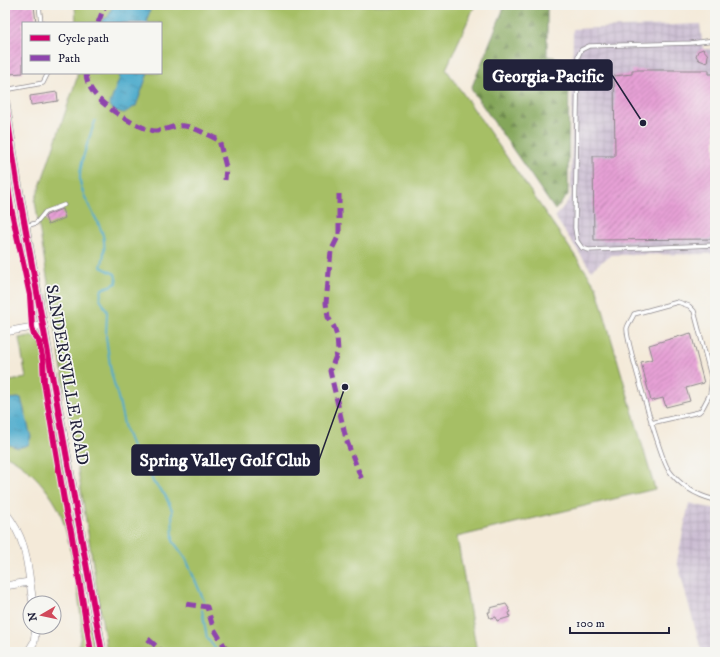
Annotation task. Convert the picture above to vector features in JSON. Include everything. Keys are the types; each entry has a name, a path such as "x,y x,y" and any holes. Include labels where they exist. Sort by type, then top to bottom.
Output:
{"street":[{"name":"SANDERSVILLE ROAD","path":"5,102 102,652"},
{"path":"5,332 44,326"},
{"path":"5,512 18,530 24,542 32,595"},
{"path":"5,586 30,582"},
{"path":"28,652 34,642 35,635"}],"lane":[{"path":"39,5 41,22"},
{"path":"715,40 691,43 589,46 581,50 578,56 575,228 577,241 582,248 589,250 715,245"},
{"path":"5,90 43,83 48,74"},
{"path":"26,227 36,223 45,212 64,205"},
{"path":"652,424 699,412 710,394 712,380 694,311 689,306 678,302 634,314 627,329 652,424 660,453 668,468 677,479 698,496 715,500"}],"shaded area":[{"path":"700,24 703,49 715,49 715,254 611,255 591,270 555,217 571,197 573,29"},
{"path":"689,503 715,509 715,652 701,650 677,561"}],"green space":[{"path":"75,5 475,5 446,69 596,286 655,489 457,537 477,652 107,652 35,201 77,78 77,74 162,74 162,22 76,22"},
{"path":"505,5 547,5 547,56 569,60 568,195 555,210 471,89"},
{"path":"30,336 38,339 42,346 95,652 77,652 81,627 78,594 70,546 58,508 36,477 5,455 5,443 19,448 21,398 5,399 5,382 26,378 19,338"}],"water":[{"path":"113,5 147,5 150,11 147,19 148,22 102,22 103,19 108,17"},
{"path":"119,74 148,74 136,106 124,113 116,111 109,106 120,77"},
{"path":"21,398 31,437 28,445 18,448 5,443 5,399"}],"building":[{"path":"5,5 34,5 36,22 22,22 22,73 9,74 5,34"},
{"path":"703,49 708,55 707,63 699,60 696,56 698,51"},
{"path":"632,70 709,70 709,74 715,74 715,239 594,240 593,156 615,156 614,76 632,74"},
{"path":"57,92 58,101 31,105 30,96"},
{"path":"62,209 65,218 48,225 45,217"},
{"path":"691,333 704,383 686,388 690,401 666,407 663,398 651,401 641,362 653,359 649,345"},
{"path":"506,604 511,612 509,613 510,617 497,621 496,617 490,618 488,612 490,612 490,608"}],"waterway":[{"path":"95,121 84,154 80,171 80,179 85,197 102,233 104,254 101,267 115,274 117,283 102,289 100,298 107,312 106,337 111,372 125,429 133,449 145,457 153,482 165,495 172,510 173,541 186,559 204,601"},
{"path":"202,610 207,638 218,652"}],"marked path":[{"path":"98,22 105,5"},
{"path":"86,74 87,81 97,97 112,110 135,124 153,131 185,126 198,130 219,140 226,167 225,180"},
{"path":"339,194 339,235 331,251 326,303 328,317 337,336 338,351 330,371 346,439 362,480"},
{"path":"186,604 207,607 213,627 228,652"},
{"path":"148,639 163,652"}],"cycle path":[{"path":"5,102 17,182 102,652"},
{"path":"5,167 11,208 30,295 32,327 34,335 39,342 43,361 44,382 91,652"}],"place":[{"name":"Georgia-Pacific","path":"643,123"},
{"name":"Spring Valley Golf Club","path":"345,387"}]}
